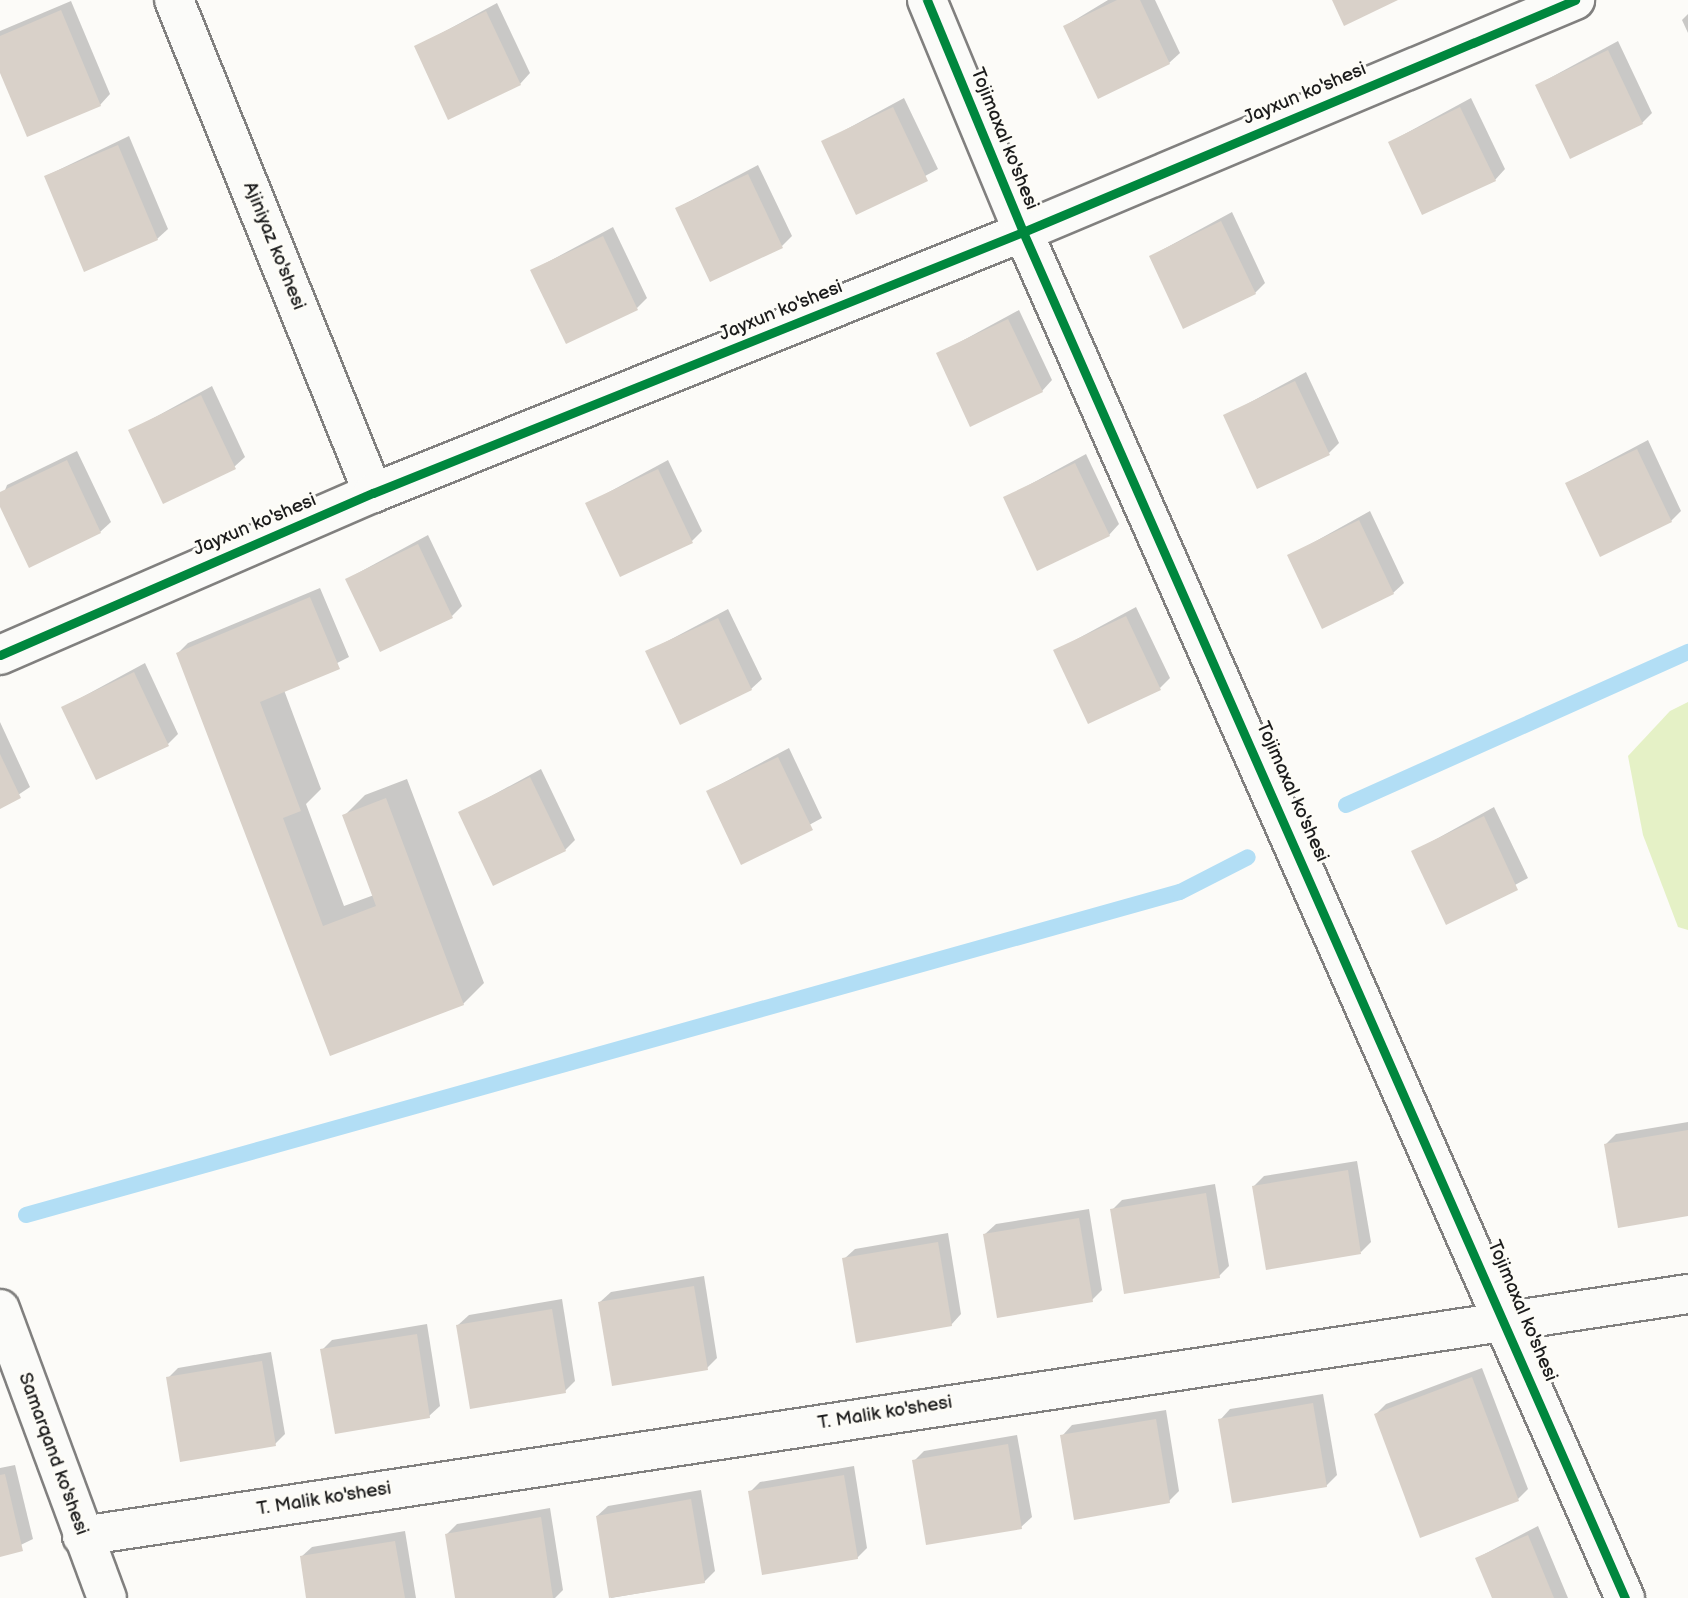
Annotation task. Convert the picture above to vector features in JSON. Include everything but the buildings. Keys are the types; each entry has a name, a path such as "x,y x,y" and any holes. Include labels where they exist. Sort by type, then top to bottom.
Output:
{"street":[{"name":"Ajiniyaz ko'shesi","path":"174,0 373,493"},
{"name":"Tojimaxal ko'shesi","path":"928,0 1023,232 1507,1319 1625,1598"},
{"name":"Jayxun ko'shesi","path":"0,655 373,493 1023,232 1575,0"},
{"name":"T. Malik ko'shesi","path":"82,1536 1507,1319 1688,1294"},
{"name":"Samarqand ko'shesi","path":"0,1309 107,1598"}],"green space":[{"path":"1688,702 1688,930 1678,927 1643,835 1628,756 1670,711"}],"waterway":[{"path":"1346,805 1688,652"},
{"path":"26,1215 1180,892 1248,857"}],"cycle path":[{"path":"927,0 1023,232 1625,1598"},
{"path":"0,655 373,493 1023,232 1575,0"}]}
